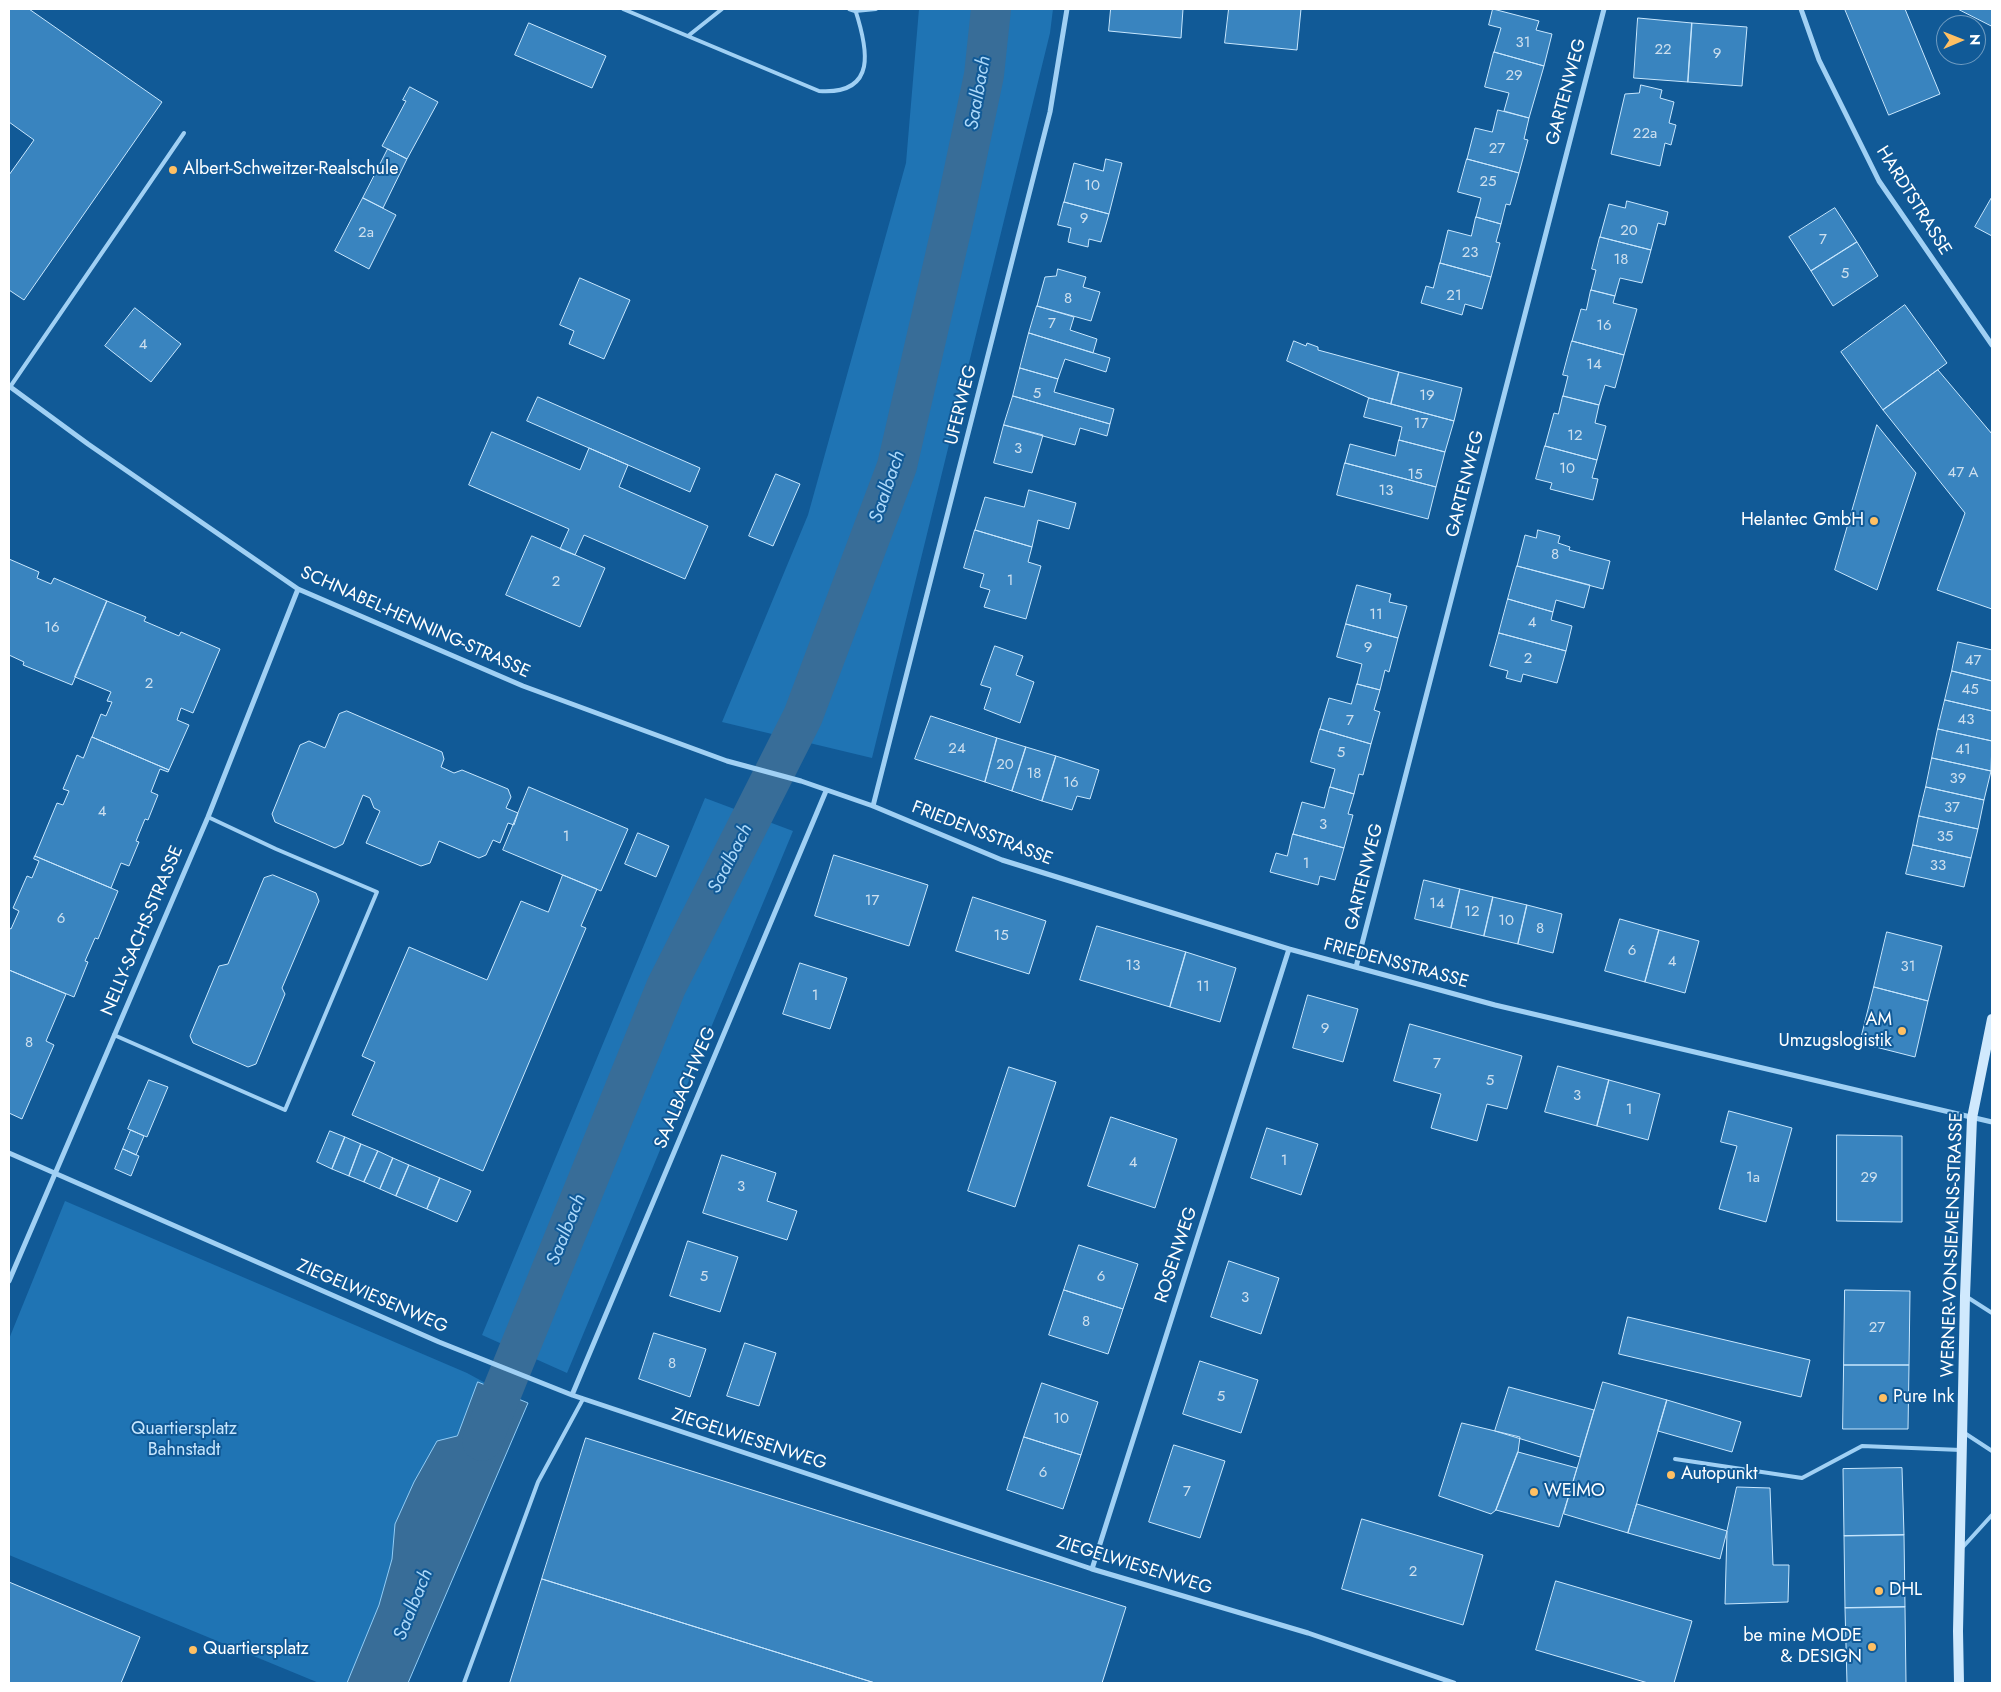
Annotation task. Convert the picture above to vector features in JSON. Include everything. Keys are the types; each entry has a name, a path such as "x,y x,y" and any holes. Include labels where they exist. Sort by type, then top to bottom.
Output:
{"main road":[{"name":"WERNER-VON-SIEMENS-STRASSE","path":"1959,1683 1965,1296 1972,1118 1992,1019"}],"street":[{"name":"UFERWEG","path":"873,806 1050,112 1067,9"},
{"name":"GARTENWEG","path":"1356,967 1604,9"},
{"name":"HARDTSTRASSE","path":"1801,9 1819,60 1879,181 1992,345"},
{"name":"SCHNABEL-HENNING-STRASSE","path":"9,386 88,444 298,590 523,686 727,760 826,791"},
{"name":"NELLY-SACHS-STRASSE","path":"9,1281 113,1034 208,817 298,590"},
{"name":"FRIEDENSSTRASSE","path":"826,791 873,806 1002,860 1289,949 1495,1005 1992,1122"},
{"name":"SAALBACHWEG","path":"572,1395 826,791"},
{"name":"ROSENWEG","path":"1092,1569 1289,949"},
{"name":"ZIEGELWIESENWEG","path":"9,1153 475,1356 572,1395 1092,1569 1308,1634 1454,1683"}],"lane":[{"path":"623,9 819,90 833,92 849,88 861,78 866,62 862,30 855,10"},
{"path":"688,36 722,9"},
{"path":"849,9 876,9"},
{"path":"9,386 184,133"},
{"path":"113,1034 285,1110 377,892 276,849 208,817"},
{"path":"1965,1296 1992,1313"},
{"path":"464,1683 538,1482 583,1399"},
{"path":"1963,1432 1992,1451"},
{"path":"1675,1459 1802,1478 1862,1446 1963,1450"},
{"path":"1960,1550 1992,1515"}],"green space":[{"path":"919,9 1053,9 1050,33 872,758 722,722 808,515 906,163"},
{"path":"705,798 793,831 567,1373 482,1335"},
{"name":"Quartiersplatz Bahnstadt","path":"65,1201 467,1373 502,1392 382,1683 319,1683 9,1555 9,1339"}],"water":[{"path":"478,1382 528,1403 408,1683 347,1683 379,1605 392,1559 395,1524 414,1482 437,1441 457,1436"}],"building":[{"path":"9,9 29,9 162,102 24,300 9,290 9,175 34,140 9,122"},
{"path":"1111,9 1183,9 1181,38 1109,31"},
{"path":"1229,9 1301,9 1297,50 1225,43"},
{"path":"1493,9 1539,21 1536,30 1552,34 1544,66 1494,52 1501,28 1489,25"},
{"path":"1845,9 1905,9 1940,94 1889,115"},
{"path":"1958,9 1992,9 1992,26 1986,23 1986,15 1970,15"},
{"path":"1638,18 1692,23 1688,82 1634,78"},
{"path":"529,23 606,56 592,88 515,55"},
{"path":"1692,23 1747,27 1742,86 1688,82"},
{"path":"1494,52 1544,66 1529,118 1504,111 1509,93 1485,87"},
{"path":"1641,85 1662,90 1660,98 1674,102 1669,123 1676,125 1671,145 1665,143 1660,166 1611,154 1625,94 1639,93"},
{"path":"410,87 438,102 407,159 382,146 406,101 403,100"},
{"path":"1498,110 1529,118 1524,139 1528,140 1519,173 1467,159 1475,128 1492,132"},
{"path":"388,149 407,159 383,208 363,198"},
{"path":"1106,159 1122,163 1109,214 1064,202 1074,163 1103,171"},
{"path":"1467,159 1519,173 1510,205 1506,204 1501,224 1476,217 1481,198 1458,192"},
{"path":"1992,197 1992,236 1975,227"},
{"path":"363,198 396,215 369,269 335,251"},
{"path":"1627,201 1668,212 1665,225 1658,223 1651,250 1600,237 1609,204 1625,208"},
{"path":"1064,202 1109,214 1101,242 1089,239 1088,247 1068,242 1071,228 1058,225"},
{"path":"1835,208 1857,242 1811,271 1789,237"},
{"path":"1476,217 1501,224 1496,242 1500,243 1491,277 1440,263 1448,230 1471,236"},
{"path":"1600,237 1651,250 1642,283 1620,278 1615,296 1591,290 1596,270 1592,269"},
{"path":"1857,242 1878,276 1833,306 1811,271"},
{"path":"1440,263 1491,277 1482,309 1465,304 1462,315 1421,303 1426,286 1433,288"},
{"path":"1058,269 1086,277 1083,287 1100,292 1091,321 1037,306 1045,277 1056,276"},
{"path":"580,278 630,300 604,359 569,344 574,331 560,325"},
{"path":"1591,290 1615,296 1613,303 1637,309 1624,355 1572,341 1581,309 1586,310"},
{"path":"1905,305 1947,363 1883,410 1841,352"},
{"path":"1037,306 1074,317 1070,330 1097,339 1093,353 1029,333"},
{"path":"135,308 181,344 151,382 105,346"},
{"path":"1029,333 1110,358 1106,372 1065,359 1058,379 1020,368"},
{"path":"1294,341 1306,346 1307,343 1318,347 1318,350 1399,372 1391,404 1369,398 1287,361"},
{"path":"1572,341 1624,355 1615,388 1605,385 1599,405 1563,396 1568,376 1563,375"},
{"path":"1020,368 1058,379 1054,392 1114,409 1110,424 1013,396"},
{"path":"1938,370 1992,434 1992,609 1937,590 1965,513 1883,410"},
{"path":"1399,372 1462,388 1454,421 1391,404"},
{"path":"1013,396 1110,424 1107,436 1080,428 1075,445 1004,425"},
{"path":"1563,396 1599,405 1595,423 1606,426 1597,460 1545,446 1554,413 1558,414"},
{"path":"538,397 700,468 690,492 527,421"},
{"path":"1369,398 1454,421 1445,452 1399,440 1402,427 1364,417"},
{"path":"1004,425 1043,435 1032,473 994,463"},
{"name":"Helantec GmbH","path":"1877,425 1916,473 1877,590 1835,570"},
{"path":"492,432 580,470 589,448 628,465 619,487 708,526 685,579 584,535 575,555 560,549 569,529 469,485"},
{"path":"1399,440 1445,452 1436,487 1345,463 1350,444 1395,456"},
{"path":"1545,446 1597,460 1592,478 1598,479 1593,500 1550,489 1552,483 1536,479"},
{"path":"1345,463 1436,487 1428,519 1337,495"},
{"path":"776,474 800,484 773,546 749,536"},
{"path":"1029,490 1076,503 1069,529 1038,520 1032,547 975,530 985,497 1024,507"},
{"path":"975,530 1032,547 1028,562 1041,566 1026,619 984,607 990,590 980,587 984,574 964,568"},
{"path":"1538,530 1560,536 1558,543 1570,547 1569,550 1610,561 1603,589 1517,566 1525,535 1536,538"},
{"path":"532,536 605,568 580,627 506,595"},
{"path":"9,559 39,572 37,578 51,584 54,578 107,601 72,685 23,665 24,662 9,655"},
{"path":"1517,566 1590,585 1584,608 1556,600 1553,612 1508,599"},
{"path":"1357,585 1391,594 1389,602 1407,606 1398,638 1346,624"},
{"path":"1508,599 1553,612 1551,620 1572,626 1566,651 1499,633"},
{"path":"107,601 146,617 144,621 179,636 181,632 220,649 193,713 181,708 177,720 189,725 169,770 92,737 101,714 106,716 112,702 107,701 111,692 75,677"},
{"path":"1346,624 1398,638 1389,672 1385,670 1380,690 1357,684 1362,664 1337,657"},
{"path":"1499,633 1566,651 1557,683 1523,674 1521,682 1506,678 1508,671 1490,666"},
{"path":"1958,642 1992,650 1992,681 1952,671"},
{"path":"995,646 1023,656 1016,675 1034,682 1020,723 984,709 991,688 981,685"},
{"path":"1952,671 1992,681 1992,711 1945,700"},
{"path":"1357,684 1380,690 1374,710 1380,712 1371,744 1320,729 1329,698 1351,704"},
{"path":"1945,700 1992,711 1992,741 1938,729"},
{"path":"347,711 442,752 444,759 441,767 454,773 462,770 508,789 511,797 506,808 518,813 514,825 508,823 500,843 493,840 486,855 479,858 439,841 430,863 421,866 366,843 380,811 374,808 370,798 363,795 343,844 335,848 275,822 272,814 300,745 309,741 325,748 339,714"},
{"path":"931,716 997,738 985,782 915,759"},
{"path":"1320,729 1371,744 1363,775 1359,774 1354,794 1330,787 1335,769 1311,762"},
{"path":"1938,729 1992,741 1991,771 1932,758"},
{"path":"92,737 169,770 168,772 160,769 151,792 158,795 148,820 145,819 136,841 139,842 129,866 121,863 111,888 35,856 57,803 63,805 69,791 63,789 77,755 83,758"},
{"path":"997,738 1026,747 1012,791 985,782"},
{"path":"1026,747 1056,756 1042,801 1012,791"},
{"path":"1056,756 1099,770 1090,799 1077,796 1072,810 1042,801"},
{"path":"1932,758 1991,771 1984,800 1926,787"},
{"path":"529,787 628,829 601,891 503,850"},
{"path":"1330,787 1354,794 1348,814 1353,815 1344,848 1293,834 1302,802 1324,808"},
{"path":"1926,787 1984,800 1978,829 1919,816"},
{"path":"1919,816 1978,829 1971,858 1913,845"},
{"path":"638,833 669,846 656,877 625,864"},
{"path":"1293,834 1344,848 1335,880 1320,876 1318,885 1270,872 1276,853 1287,856"},
{"path":"1913,845 1971,858 1964,887 1906,874"},
{"path":"834,855 928,885 909,946 815,916"},
{"path":"35,856 118,891 98,939 95,938 85,961 88,962 74,997 9,970 9,928 11,929 19,911 13,908 27,876 32,878 39,861 34,859"},
{"path":"273,875 316,893 319,901 282,988 285,994 256,1064 248,1067 193,1043 190,1036 219,966 228,964 264,878"},
{"path":"563,875 597,889 581,926 586,928 483,1171 352,1115 375,1062 362,1056 409,947 487,980 521,901 548,912"},
{"path":"1424,880 1460,889 1451,928 1415,919"},
{"path":"1460,889 1493,897 1484,936 1451,928"},
{"path":"973,897 1046,921 1029,974 956,951"},
{"path":"1493,897 1527,905 1518,944 1484,936"},
{"path":"1527,905 1562,914 1553,953 1518,944"},
{"path":"1620,919 1659,930 1645,982 1605,971"},
{"path":"1097,926 1186,952 1170,1007 1080,980"},
{"path":"1659,930 1699,941 1685,993 1645,982"},
{"path":"1887,932 1942,946 1928,1001 1874,987"},
{"path":"1186,952 1236,968 1220,1022 1170,1007"},
{"path":"800,963 847,978 830,1029 783,1014"},
{"path":"9,970 66,994 46,1041 54,1045 22,1119 9,1113"},
{"path":"1874,987 1928,1001 1915,1057 1860,1043"},
{"path":"1308,995 1358,1009 1343,1062 1293,1048"},
{"path":"1410,1024 1522,1056 1507,1109 1487,1104 1477,1141 1431,1128 1441,1094 1394,1081"},
{"path":"1558,1066 1609,1080 1597,1126 1545,1112"},
{"path":"1009,1067 1056,1082 1015,1207 968,1191"},
{"path":"149,1080 168,1087 147,1137 128,1129"},
{"path":"1609,1080 1660,1094 1648,1140 1597,1126"},
{"path":"1729,1111 1792,1128 1766,1222 1719,1209 1737,1146 1721,1142"},
{"path":"1111,1117 1177,1139 1155,1208 1088,1186"},
{"path":"1267,1128 1318,1144 1301,1195 1251,1178"},
{"path":"131,1130 144,1136 136,1155 123,1149"},
{"path":"330,1131 345,1137 332,1169 317,1162"},
{"path":"1837,1135 1902,1136 1902,1222 1837,1221"},
{"path":"345,1137 361,1144 349,1176 332,1169"},
{"path":"361,1144 378,1151 364,1182 349,1176"},
{"path":"123,1149 139,1156 131,1176 115,1169"},
{"path":"378,1151 393,1158 380,1189 364,1182"},
{"path":"722,1155 776,1173 767,1201 797,1211 787,1240 703,1213"},
{"path":"393,1158 409,1165 396,1196 380,1189"},
{"path":"409,1165 440,1178 427,1209 396,1196"},
{"path":"440,1178 471,1191 457,1222 427,1209"},
{"path":"688,1241 738,1257 720,1312 670,1296"},
{"path":"1079,1245 1138,1264 1123,1309 1064,1290"},
{"path":"1229,1261 1279,1278 1261,1334 1211,1317"},
{"path":"1064,1290 1123,1309 1108,1354 1049,1335"},
{"path":"1845,1290 1910,1291 1909,1365 1844,1365"},
{"path":"1628,1317 1810,1360 1801,1397 1619,1354"},
{"path":"654,1333 706,1349 690,1397 639,1379"},
{"path":"745,1343 776,1353 759,1406 727,1396"},
{"path":"1200,1361 1258,1380 1241,1433 1183,1414"},
{"path":"1844,1365 1909,1365 1908,1429 1843,1429"},
{"path":"1603,1382 1667,1400 1628,1533 1564,1514"},
{"path":"1042,1383 1098,1402 1081,1455 1024,1437"},
{"path":"1509,1387 1594,1410 1580,1457 1495,1431"},
{"path":"1667,1400 1741,1422 1732,1452 1658,1431"},
{"path":"1462,1423 1520,1437 1518,1452 1496,1510 1491,1514 1439,1496"},
{"path":"1024,1437 1081,1455 1063,1509 1007,1490"},
{"path":"586,1438 1126,1607 1102,1683 875,1683 542,1579"},
{"path":"1174,1445 1225,1461 1200,1538 1149,1522"},
{"path":"1518,1452 1577,1468 1559,1527 1496,1510"},
{"path":"1902,1468 1904,1535 1844,1536 1843,1469"},
{"path":"1737,1487 1770,1488 1773,1565 1789,1565 1788,1602 1725,1604 1727,1531"},
{"path":"1637,1504 1727,1531 1720,1559 1628,1533"},
{"path":"1362,1519 1483,1555 1463,1625 1342,1589"},
{"path":"1904,1535 1905,1607 1845,1608 1844,1536"},
{"path":"542,1579 875,1683 510,1683"},
{"path":"1556,1581 1692,1621 1674,1683 1648,1683 1536,1650"},
{"path":"9,1582 140,1637 121,1683 9,1683"},
{"path":"1905,1607 1906,1683 1847,1683 1845,1608"}],"waterway":[{"name":"Saalbach","path":"482,1441 666,987 803,716 897,466 955,213 984,75 991,9"}],"place":[{"name":"Albert-Schweitzer-Realschule","path":"173,170"},
{"name":"Helantec GmbH","path":"1874,521"},
{"name":"AM Umzugslogistik","path":"1902,1031"},
{"name":"Pure Ink","path":"1883,1398"},
{"name":"Autopunkt","path":"1671,1475"},
{"name":"WEIMO","path":"1534,1492"},
{"name":"DHL","path":"1879,1591"},
{"name":"be mine MODE & DESIGN","path":"1872,1647"},
{"name":"Quartiersplatz","path":"193,1650"}]}
